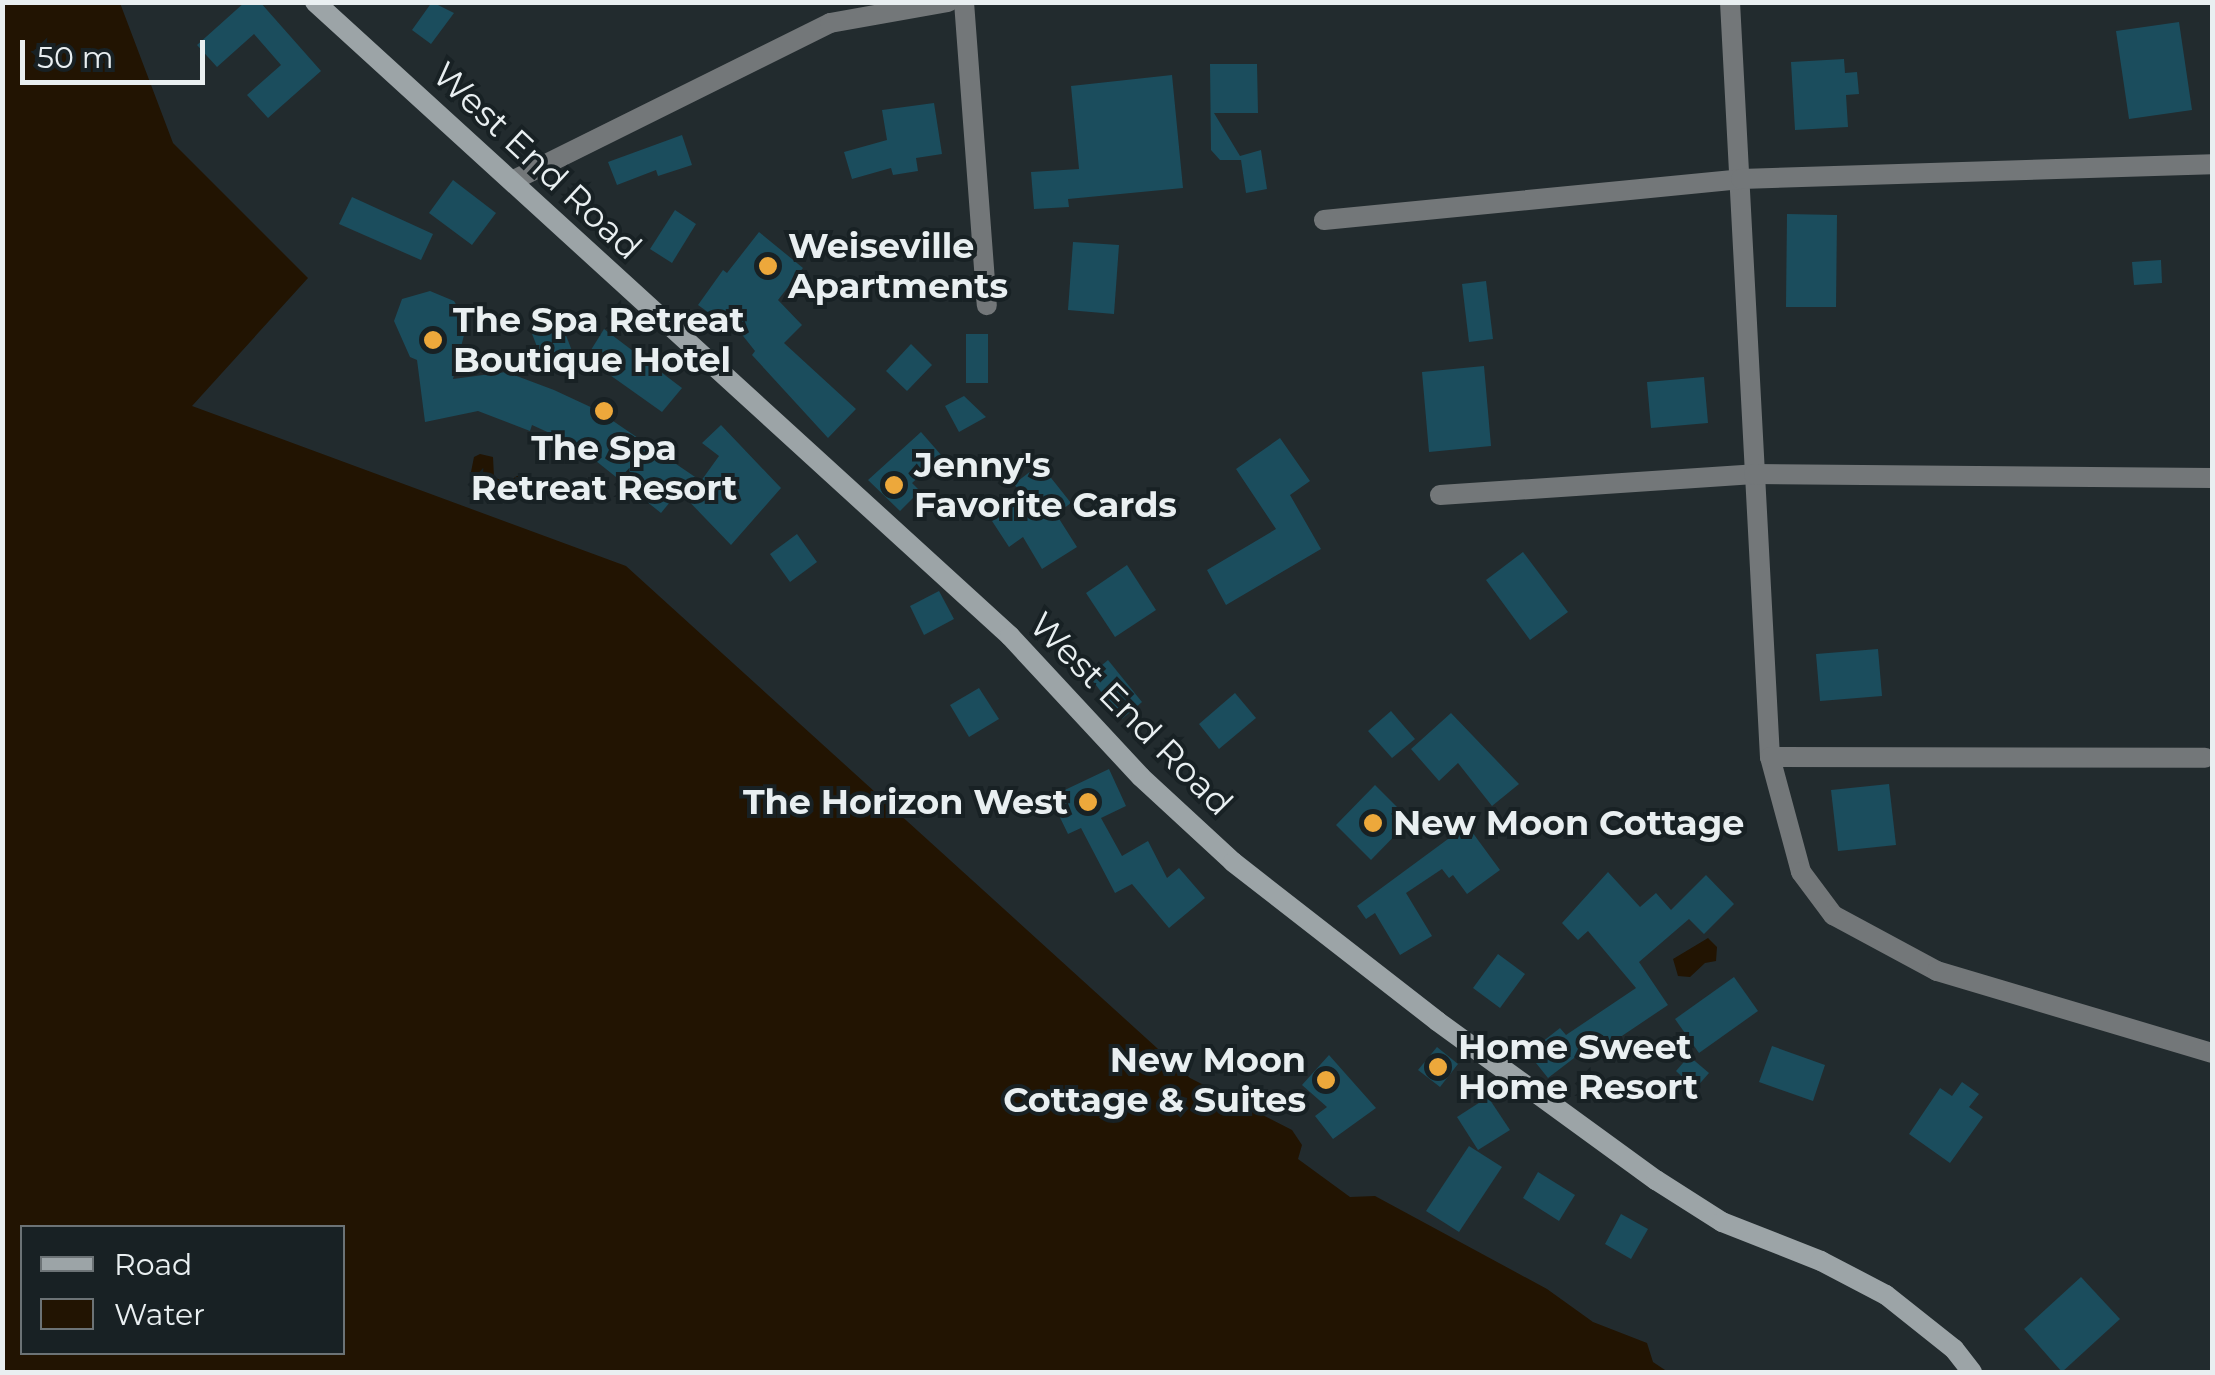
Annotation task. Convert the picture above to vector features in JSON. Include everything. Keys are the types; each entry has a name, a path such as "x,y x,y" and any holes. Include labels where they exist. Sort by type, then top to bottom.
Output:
{"main road":[{"name":"West End Road","path":"316,2 1010,636 1140,778 1234,862 1437,1022 1656,1180 1722,1222 1821,1261 1886,1295 1954,1349 1972,1372"}],"street":[{"path":"512,181 830,23 948,2"},
{"path":"964,2 987,305"},
{"path":"1730,2 1770,756 1801,872 1834,915 1937,971 2212,1052"},
{"path":"1324,220 1741,180 2212,164"},
{"path":"1440,495 1754,474 2212,478"},
{"path":"1770,756 2205,758"}],"water":[{"path":"3,2 120,3 173,143 308,278 192,406 626,566 1190,1078 1292,1130 1302,1145 1298,1159 1350,1197 1375,1196 1547,1289 1593,1322 1647,1343 1653,1362 1668,1372 3,1372"},
{"path":"474,457 493,457 494,477 506,483 517,476 532,478 529,496 488,493 484,481 471,472"},
{"path":"1708,938 1717,947 1716,961 1705,963 1690,977 1678,976 1673,959"}],"building":[{"path":"245,2 260,2 321,71 268,118 247,95 281,65 254,34 217,67 197,45"},
{"path":"432,2 454,13 431,44 412,30"},
{"path":"2179,22 2192,110 2129,119 2116,31"},
{"path":"1844,59 1845,73 1857,72 1859,94 1846,95 1848,127 1795,130 1791,62"},
{"path":"1210,64 1257,64 1258,113 1214,113 1240,156 1261,150 1267,189 1246,193 1241,160 1220,160 1211,150"},
{"path":"1172,75 1183,188 1068,199 1069,207 1034,209 1031,172 1079,169 1071,86"},
{"path":"934,103 942,154 916,158 918,171 893,175 891,168 852,179 844,152 887,140 882,110"},
{"path":"682,135 692,165 658,176 656,170 617,185 608,162"},
{"path":"453,180 496,213 472,245 429,213"},
{"path":"352,197 433,234 421,260 339,224"},
{"path":"675,210 696,224 672,263 650,249"},
{"path":"1787,214 1837,215 1836,307 1786,307"},
{"path":"759,232 803,268 778,300 802,325 784,343 856,409 828,438 752,355 755,351 728,317 723,323 698,305 723,270 727,273"},
{"path":"1073,242 1119,245 1114,314 1068,310"},
{"path":"2161,260 2162,283 2134,285 2132,262"},
{"path":"1486,281 1493,339 1469,342 1462,284"},
{"path":"430,291 454,301 467,323 453,379 506,372 554,390 597,410 701,481 719,456 702,443 721,425 781,488 731,545 679,491 661,513 576,445 532,425 530,431 478,411 425,422 417,360 410,357 394,321 402,299"},
{"path":"560,320 574,356 545,368 531,331"},
{"path":"604,329 682,388 662,412 586,358"},
{"path":"966,334 988,334 988,383 966,383"},
{"path":"911,344 932,365 907,391 886,371"},
{"path":"1484,366 1491,446 1429,452 1422,372"},
{"path":"1704,377 1708,423 1651,428 1647,382"},
{"path":"964,396 986,417 959,432 945,406"},
{"path":"921,432 942,456 912,483 920,491 900,511 868,480"},
{"path":"1280,438 1310,481 1290,495 1321,549 1226,605 1207,570 1276,529 1236,469"},
{"path":"1040,464 1071,503 1056,514 1077,547 1042,569 1023,537 1009,547 992,521 1023,495 1014,484"},
{"path":"797,534 817,562 790,582 770,554"},
{"path":"1523,552 1568,612 1530,640 1486,580"},
{"path":"1127,565 1156,610 1115,637 1086,593"},
{"path":"939,591 954,619 924,635 910,606"},
{"path":"1878,649 1882,696 1820,701 1816,654"},
{"path":"1108,660 1142,702 1122,719 1089,676"},
{"path":"979,688 999,719 969,737 950,705"},
{"path":"1235,693 1256,718 1219,749 1199,724"},
{"path":"1391,711 1415,739 1392,758 1368,731"},
{"path":"1451,713 1519,784 1492,806 1458,763 1439,781 1411,749"},
{"path":"1109,769 1126,806 1101,818 1122,856 1148,841 1167,878 1179,868 1205,898 1169,928 1132,884 1115,893 1081,828 1068,834 1050,797"},
{"path":"1889,784 1896,845 1838,851 1831,790"},
{"name":"New Moon Cottage","path":"1375,785 1410,820 1371,860 1336,825"},
{"path":"1467,825 1500,870 1467,894 1453,875 1449,878 1442,869 1406,893 1432,936 1400,955 1375,913 1366,919 1357,906"},
{"path":"1608,872 1640,907 1656,893 1671,910 1706,875 1734,904 1704,934 1689,919 1639,962 1668,1005 1601,1050 1595,1042 1548,1078 1528,1053 1560,1028 1566,1035 1636,988 1588,931 1578,940 1562,923"},
{"path":"1498,954 1525,974 1500,1008 1473,988"},
{"path":"1734,977 1758,1011 1699,1053 1675,1019"},
{"path":"1772,1046 1825,1065 1813,1101 1759,1082"},
{"name":"Home Sweet Home Resort","path":"1437,1047 1458,1064 1440,1087 1418,1070"},
{"path":"1329,1055 1376,1108 1333,1139 1315,1116 1327,1107 1302,1085"},
{"path":"1689,1056 1709,1073 1695,1089 1676,1071"},
{"path":"1962,1082 1979,1094 1969,1107 1983,1117 1950,1163 1909,1134 1940,1088 1952,1096"},
{"path":"1488,1097 1510,1130 1478,1150 1457,1117"},
{"path":"1469,1146 1502,1167 1459,1232 1426,1211"},
{"path":"1538,1172 1575,1195 1559,1221 1523,1198"},
{"path":"1621,1214 1648,1229 1631,1259 1605,1244"},
{"path":"2081,1277 2120,1319 2062,1372 2024,1329"}],"place":[{"name":"Weiseville Apartments","path":"768,266"},
{"name":"The Spa Retreat Boutique Hotel","path":"433,340"},
{"name":"The Spa Retreat Resort","path":"604,411"},
{"name":"Jenny's Favorite Cards","path":"894,485"},
{"name":"The Horizon West","path":"1088,802"},
{"name":"New Moon Cottage","path":"1373,823"},
{"name":"Home Sweet Home Resort","path":"1438,1067"},
{"name":"New Moon Cottage & Suites","path":"1326,1080"}]}
